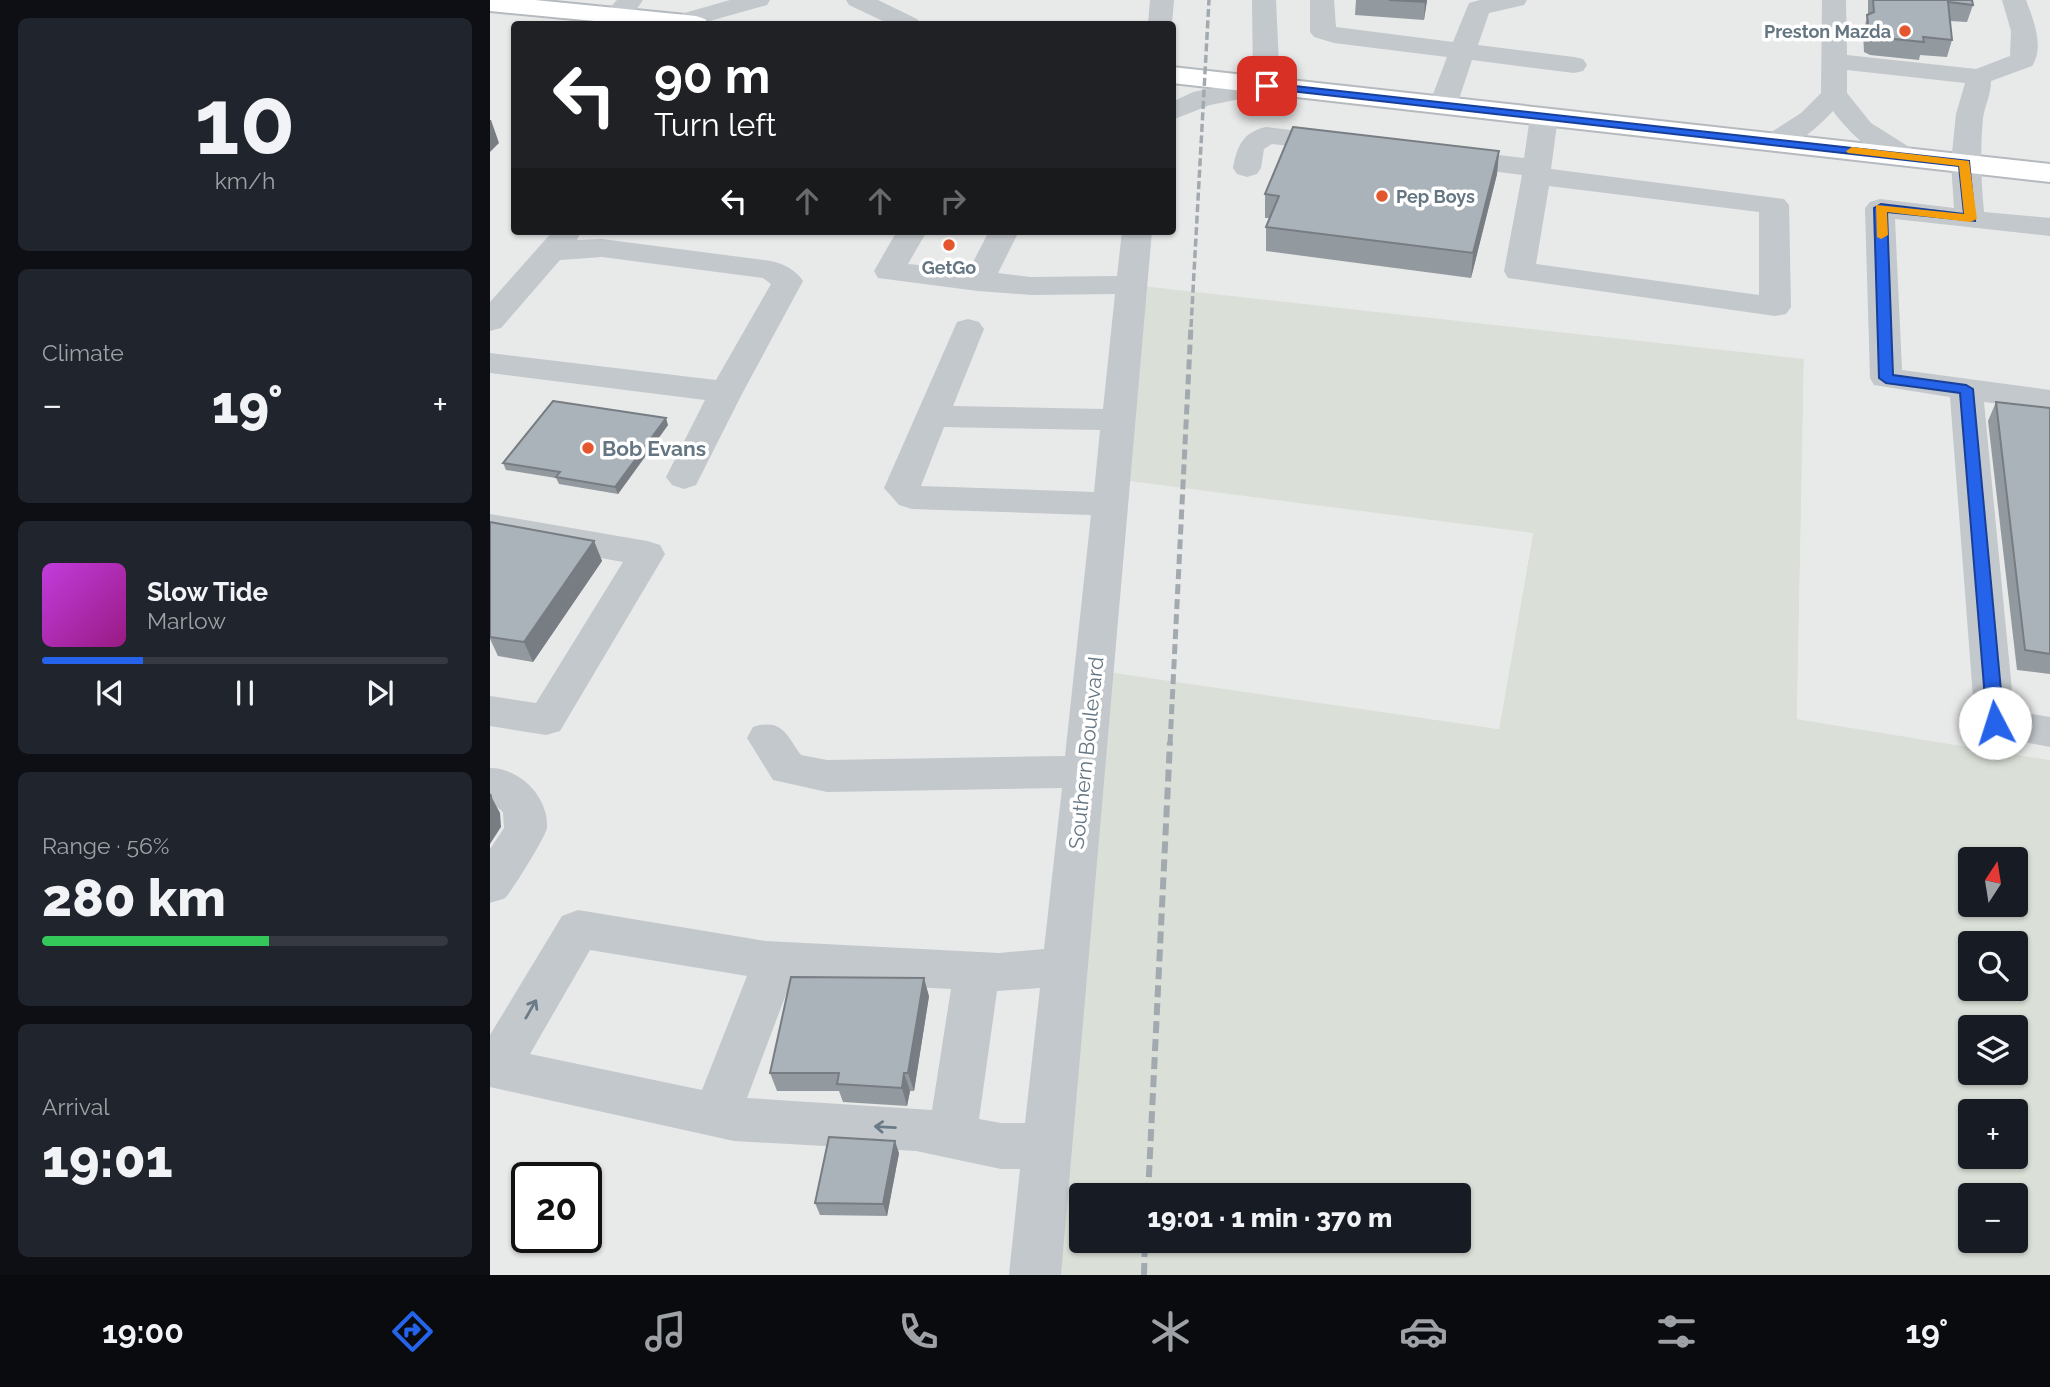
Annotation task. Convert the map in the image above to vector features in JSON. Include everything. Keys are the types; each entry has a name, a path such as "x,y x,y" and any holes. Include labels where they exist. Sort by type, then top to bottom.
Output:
{"main road":[{"path":"490,3 623,8 674,21"},
{"path":"1176,75 2050,173"}],"street":[{"path":"687,21 697,0"},
{"path":"695,21 758,0"},
{"path":"858,0 902,21"},
{"path":"1160,21 1162,0"},
{"path":"1176,110 1203,98 1267,86 1264,0"},
{"path":"1322,0 1323,32 1334,35 1574,65"},
{"path":"1443,105 1478,8 1514,0"},
{"path":"1834,0 1834,94 1861,129 1905,156"},
{"path":"1834,61 1978,76 2023,60 2024,31 2014,0"},
{"path":"1970,219 1965,163 1970,114 1978,90 1978,76"},
{"path":"1775,142 1811,119 1834,94"},
{"path":"1415,153 1537,172 1774,205 1775,307 1519,271 1537,172 1544,117"},
{"path":"1248,168 1251,146 1266,135 1361,147"},
{"path":"2050,227 1881,208 1886,378 2050,400"},
{"path":"910,235 889,271 1031,286 1132,285"},
{"path":"978,282 1002,235"},
{"name":"Southern Boulevard","path":"1035,1275 1137,235"},
{"path":"490,321 560,241 771,270 788,281 726,392 684,477"},
{"path":"968,328 902,488 912,497 1110,504"},
{"path":"490,363 726,392"},
{"path":"1966,389 1995,723 2050,732"},
{"path":"932,416 1119,420"},
{"path":"490,526 647,554 546,720 490,711"},
{"path":"766,738 788,769 827,776 1084,772"},
{"path":"490,785 498,785 523,805 527,830 490,885"},
{"path":"1047,1146 1001,1146 916,1129 734,1119 496,1068 578,929 776,961 999,972 1065,967"},
{"path":"716,1116 776,961"},
{"path":"953,1137 976,971"}],"shaded area":[{"path":"490,0 2050,0 2050,760 1797,719 1804,359 1113,479 1533,532 1499,729 1094,671 1035,1275 490,1275"},
{"path":"1132,285 1804,359 1797,719 2050,760 2050,1275 1035,1275 1094,670 1499,729 1533,533 1113,479"}],"building":[{"path":"1389,0 1425,0 1425,2"},
{"path":"1873,0 1972,0 1973,5 1948,2 1952,40 1923,37 1924,42 1874,37 1869,34 1867,15 1874,12"},
{"name":"Pep Boys","path":"1293,127 1499,151 1473,253 1266,227 1279,196 1265,194"},
{"name":"Bob Evans","path":"553,401 666,418 615,487 556,477 560,472 503,463"},
{"path":"1996,402 2050,408 2050,654 2025,650"},
{"path":"490,522 594,541 524,642 490,637"},
{"path":"791,977 924,978 908,1073 904,1073 902,1088 837,1084 839,1073 770,1073"},
{"path":"829,1137 895,1141 883,1204 815,1203"}],"railway":[{"path":"1191,327 1209,0"},
{"path":"1170,744 1191,325"},
{"path":"1149,1183 1170,742"},
{"path":"1144,1275 1145,1253"}],"slow traffic":[{"path":"1852,151 1965,163 1970,219 1881,208 1881,235"}],"place":[{"name":"Preston Mazda","path":"1905,31"},
{"name":"Pep Boys","path":"1382,196"},
{"name":"GetGo","path":"949,245"},
{"name":"Bob Evans","path":"588,448"}],"route":[{"path":"1267,86 1965,163 1970,219 1881,208 1886,378 1966,389 1995,723"}]}
